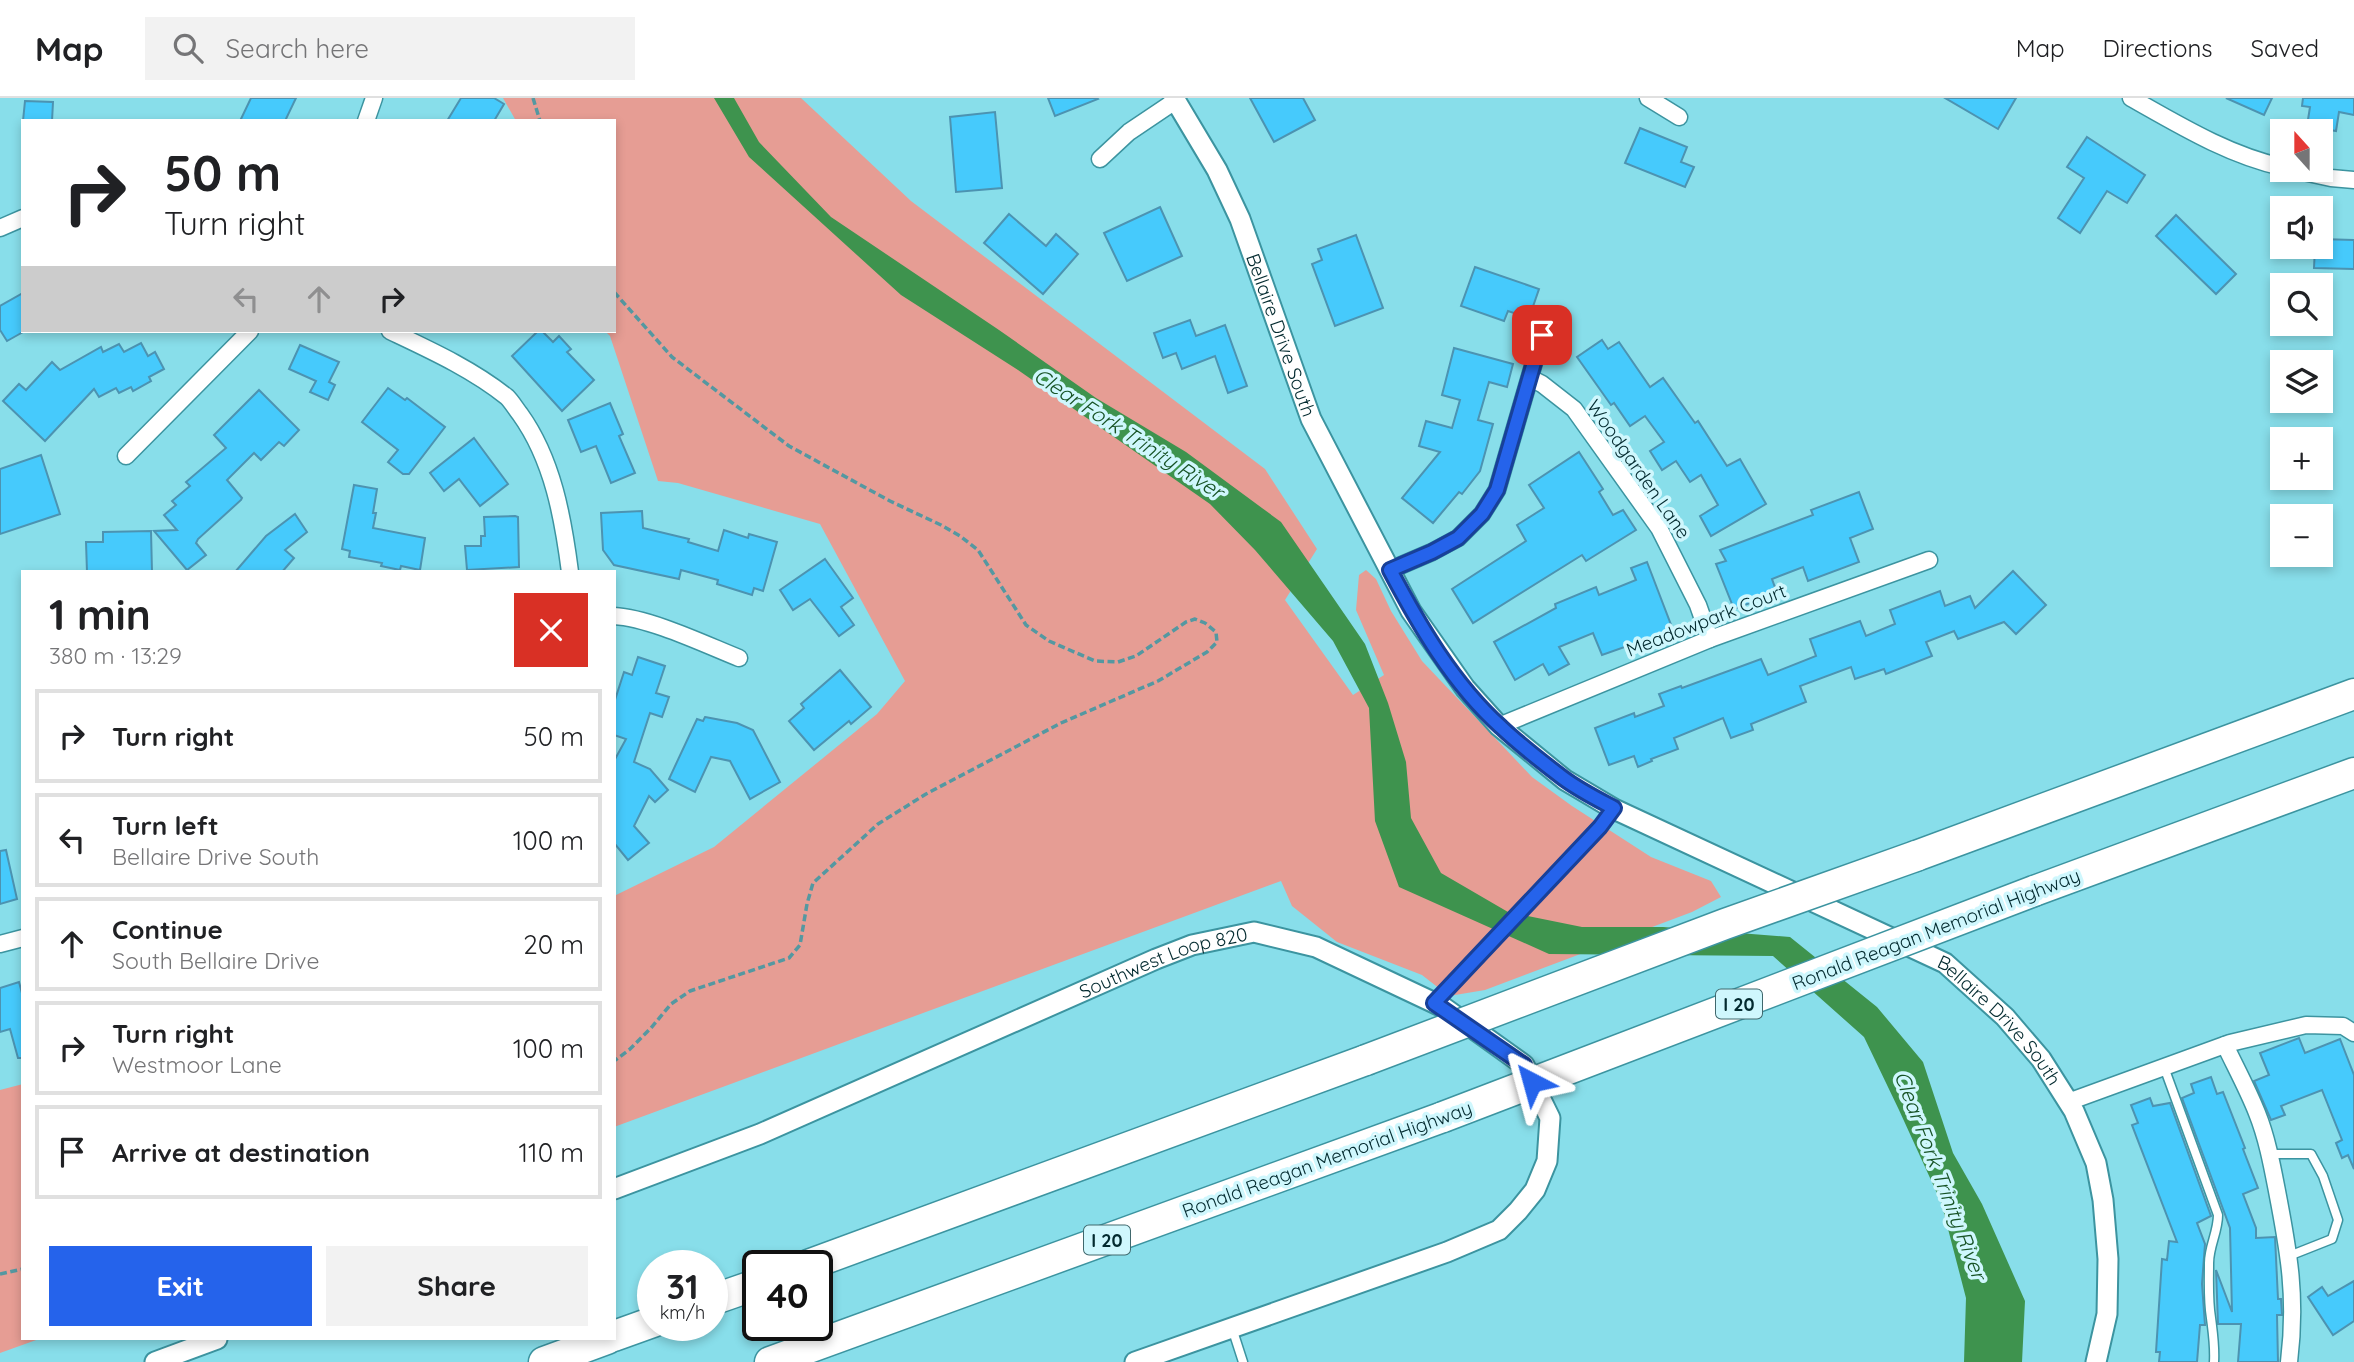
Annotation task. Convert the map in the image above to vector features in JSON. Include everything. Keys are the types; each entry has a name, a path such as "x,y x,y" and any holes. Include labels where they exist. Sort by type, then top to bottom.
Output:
{"highway":[{"path":"833,1256 1366,1060 1737,919 1916,856 2354,694"},
{"name":"Ronald Reagan Memorial Highway","path":"770,1362 1443,1117 2034,891 2354,773"},
{"path":"616,1335 637,1328"},
{"path":"544,1362 604,1340"}],"street":[{"path":"367,119 374,98"},
{"path":"1647,98 1679,117"},
{"path":"2131,98 2187,130 2270,164"},
{"path":"1100,159 1129,132 1175,99"},
{"name":"Bellaire Drive South","path":"1175,99 1229,193 1311,419 1411,611 1465,688 1499,726 1565,780 1614,808 1945,963 2005,1017 2041,1059 2068,1102 2096,1163 2103,1200 2108,1259 2106,1314 2096,1362"},
{"path":"2333,178 2354,180"},
{"path":"0,228 21,219"},
{"path":"126,456 248,333"},
{"path":"394,333 449,359 509,399 533,432 542,451 564,526 570,570"},
{"path":"1390,570 1458,538 1482,514 1497,490 1542,335"},
{"name":"Woodgarden Lane","path":"1530,378 1574,409 1660,528 1698,605 1710,639"},
{"name":"Meadowpark Court","path":"1499,726 1710,639 1929,560"},
{"path":"616,616 654,625 739,658"},
{"name":"Southwest Loop 820","path":"616,1188 760,1134 1156,959 1192,945 1254,932 1316,947 1434,1003 1524,1065 1550,1118 1547,1161 1535,1189 1499,1230 1447,1252 1135,1362"},
{"path":"0,944 21,939"},
{"path":"2068,1102 2225,1045 2306,1025 2343,1026 2354,1032"},
{"path":"2225,1045 2258,1114 2269,1154 2294,1296 2289,1362"},
{"path":"155,1362 214,1340"}],"lane":[{"path":"1434,1003 1600,827 1614,808"},
{"path":"2164,1067 2218,1215 2218,1225 2209,1252 2208,1289 2215,1342 2214,1362"},
{"path":"2269,1154 2311,1154 2323,1176 2338,1220 2332,1239 2289,1256"},
{"path":"1232,1328 1243,1362"}],"path":[{"path":"533,98 539,119"},
{"path":"616,294 672,357 789,446 890,501 941,525 978,550 1026,625 1049,641 1095,661 1118,662 1154,646 1186,622 1195,619 1216,632 1217,642 1206,652 1158,681 1032,738 926,794 878,824 813,883 800,945 789,958 690,991 671,1004 629,1051 616,1060"},
{"path":"0,1275 21,1270"}],"shaded area":[{"path":"503,98 801,98 911,201 1265,469 1317,549 1285,600 1353,695 1384,675 1356,610 1359,575 1366,570 1376,579 1391,611 1422,661 1532,777 1651,857 1711,881 1721,897 1692,912 1485,990 1449,996 1422,975 1337,942 1292,906 1281,881 616,1126 616,895 714,847 877,714 905,681 820,524 678,483 658,481 607,333 616,333 616,119 515,119"},
{"path":"21,1085 21,1340 36,1340 0,1353 0,1090"}],"water":[{"name":"Clear Fork Trinity River","path":"714,98 734,98 759,142 831,217 1096,398 1186,452 1281,522 1365,644 1388,703 1406,762 1411,818 1441,873 1508,912 1582,927 1663,927 1790,937 1877,1007 1923,1062 1953,1153 1982,1204 2025,1301 2022,1362 1964,1362 1966,1298 1941,1202 1864,1037 1773,956 1549,954 1399,887 1375,821 1369,708 1333,641 1255,550 1210,504 1018,370 901,295 749,157"}],"building":[{"path":"251,98 296,98 286,119 241,119"},
{"path":"461,98 494,98 504,104 495,119 448,119"},
{"path":"1048,98 1097,98 1098,99 1055,116"},
{"path":"1250,98 1303,98 1315,120 1274,142"},
{"path":"1945,98 2016,98 1998,129"},
{"path":"2226,98 2272,98 2264,115"},
{"path":"2303,98 2354,98 2354,115 2339,112 2336,131 2333,130 2333,119 2308,119 2310,107 2302,106"},
{"path":"25,101 53,102 52,119 23,119"},
{"path":"995,112 1002,188 956,192 950,117"},
{"path":"1640,128 1687,147 1681,162 1694,167 1685,187 1625,163"},
{"path":"2087,137 2145,175 2127,203 2107,191 2080,233 2058,218 2084,178 2067,167"},
{"path":"1160,207 1182,256 1127,281 1104,233"},
{"path":"1009,214 1046,246 1056,234 1078,254 1043,294 984,243"},
{"path":"2176,215 2236,274 2216,294 2156,236"},
{"path":"1356,235 1383,308 1335,326 1312,264 1322,260 1318,249"},
{"path":"2333,239 2354,240 2354,269 2314,268 2314,259 2333,259"},
{"path":"1475,267 1539,289 1529,318 1508,311 1504,321 1461,306"},
{"path":"21,294 21,333 7,341 0,330 0,306"},
{"path":"1190,320 1196,336 1225,325 1247,386 1228,393 1215,356 1182,369 1176,353 1163,358 1154,333"},
{"path":"536,333 544,333 553,342 559,336 571,349 567,352 594,380 562,411 512,356"},
{"path":"1602,340 1608,349 1619,342 1650,387 1663,378 1695,423 1698,421 1727,466 1740,459 1766,504 1711,536 1700,516 1718,505 1701,475 1690,482 1676,461 1662,470 1650,451 1664,442 1645,416 1630,426 1614,403 1611,405 1577,357"},
{"path":"141,343 148,356 155,352 164,369 149,377 151,381 133,391 131,387 119,393 116,388 99,397 94,389 45,441 3,401 19,384 26,390 52,362 60,370 101,347 103,352 119,344 124,352"},
{"path":"300,345 339,362 329,382 335,385 328,400 310,392 316,381 289,369"},
{"path":"1454,348 1513,364 1507,387 1489,382 1478,420 1493,424 1480,471 1433,523 1402,498 1440,452 1419,446 1426,421 1452,428 1460,400 1442,395"},
{"path":"388,388 405,400 407,398 445,427 409,474 403,474 388,462 398,450 362,422"},
{"path":"259,390 299,430 284,446 279,442 261,460 254,453 227,480 242,498 198,539 196,543 206,555 187,570 154,531 177,530 164,515 176,505 172,501 190,486 186,482 226,448 214,435"},
{"path":"610,403 623,434 619,436 635,473 611,483 596,446 581,452 568,420"},
{"path":"474,438 508,484 480,506 459,479 444,491 430,473"},
{"path":"1579,452 1603,489 1599,492 1613,515 1623,510 1636,530 1586,561 1582,555 1473,623 1452,589 1526,541 1517,525 1544,508 1529,485"},
{"path":"41,455 60,514 0,534 0,469"},
{"path":"354,485 377,489 373,528 425,538 420,570 381,566 382,563 349,557 350,551 342,549"},
{"path":"1859,492 1873,529 1850,538 1859,562 1808,581 1803,567 1772,579 1777,593 1734,609 1716,564 1726,561 1720,550 1813,515 1811,510"},
{"path":"642,511 643,528 689,539 688,542 718,551 724,530 748,538 749,534 777,542 763,591 754,588 752,595 717,584 718,580 681,570 679,579 614,565 603,550 601,513"},
{"path":"295,514 307,532 285,550 294,558 284,570 237,570 266,536"},
{"path":"484,517 518,517 519,567 467,570 465,546 481,546 481,536 485,536"},
{"path":"151,531 152,570 87,570 86,542 103,542 103,532"},
{"path":"825,559 853,598 841,607 854,625 839,636 810,599 793,610 780,590"},
{"path":"1647,562 1673,630 1602,655 1593,633 1559,647 1569,664 1549,675 1543,664 1515,680 1494,642 1556,608 1555,604 1596,587 1599,595 1636,580 1631,568"},
{"path":"2013,571 2046,605 2016,634 2004,622 1958,639 1954,631 1926,642 1932,656 1886,674 1884,669 1855,679 1851,667 1800,686 1806,702 1751,724 1753,730 1731,738 1723,718 1674,738 1678,749 1638,767 1634,756 1609,765 1595,728 1634,713 1635,717 1664,706 1659,694 1761,659 1768,675 1816,656 1810,639 1860,621 1866,636 1895,624 1890,610 1940,591 1945,606 1970,596 1975,608"},
{"path":"638,657 665,666 656,693 669,697 662,717 650,713 634,762 650,769 668,790 655,802 649,796 634,826 649,843 628,860 616,845 616,757 626,739 616,736 616,697 624,672 632,675"},
{"path":"840,670 871,707 814,750 789,721 804,708 801,704"},
{"path":"705,717 737,723 753,730 780,782 750,799 730,761 711,757 695,792 669,779 697,719 703,721"},
{"path":"6,850 17,899 0,904 0,851"},
{"path":"19,982 21,1058 18,1058 10,1029 0,1032 0,988"},
{"path":"2299,1038 2305,1053 2340,1039 2354,1075 2354,1169 2348,1155 2342,1158 2336,1143 2342,1140 2322,1090 2281,1106 2285,1115 2271,1120 2254,1081 2269,1075 2260,1053"},
{"path":"2211,1077 2217,1094 2223,1092 2258,1188 2243,1194 2256,1228 2256,1238 2275,1237 2278,1299 2281,1299 2282,1315 2277,1315 2278,1362 2238,1362 2241,1324 2218,1324 2216,1270 2232,1312 2230,1228 2182,1098 2194,1093 2191,1084"},
{"path":"2150,1098 2153,1106 2170,1103 2211,1216 2197,1223 2205,1244 2202,1284 2205,1325 2200,1325 2197,1362 2159,1362 2160,1352 2156,1352 2162,1259 2167,1260 2169,1241 2177,1242 2132,1125 2138,1123 2131,1105"},
{"path":"2354,1281 2354,1321 2333,1335 2308,1297 2322,1287 2328,1296"}],"route":[{"path":"1532,1082 1524,1065 1434,1003 1600,827 1614,808 1565,780 1499,726 1465,688 1434,645 1411,611 1390,570 1458,538 1482,514 1497,490 1542,335"}]}
